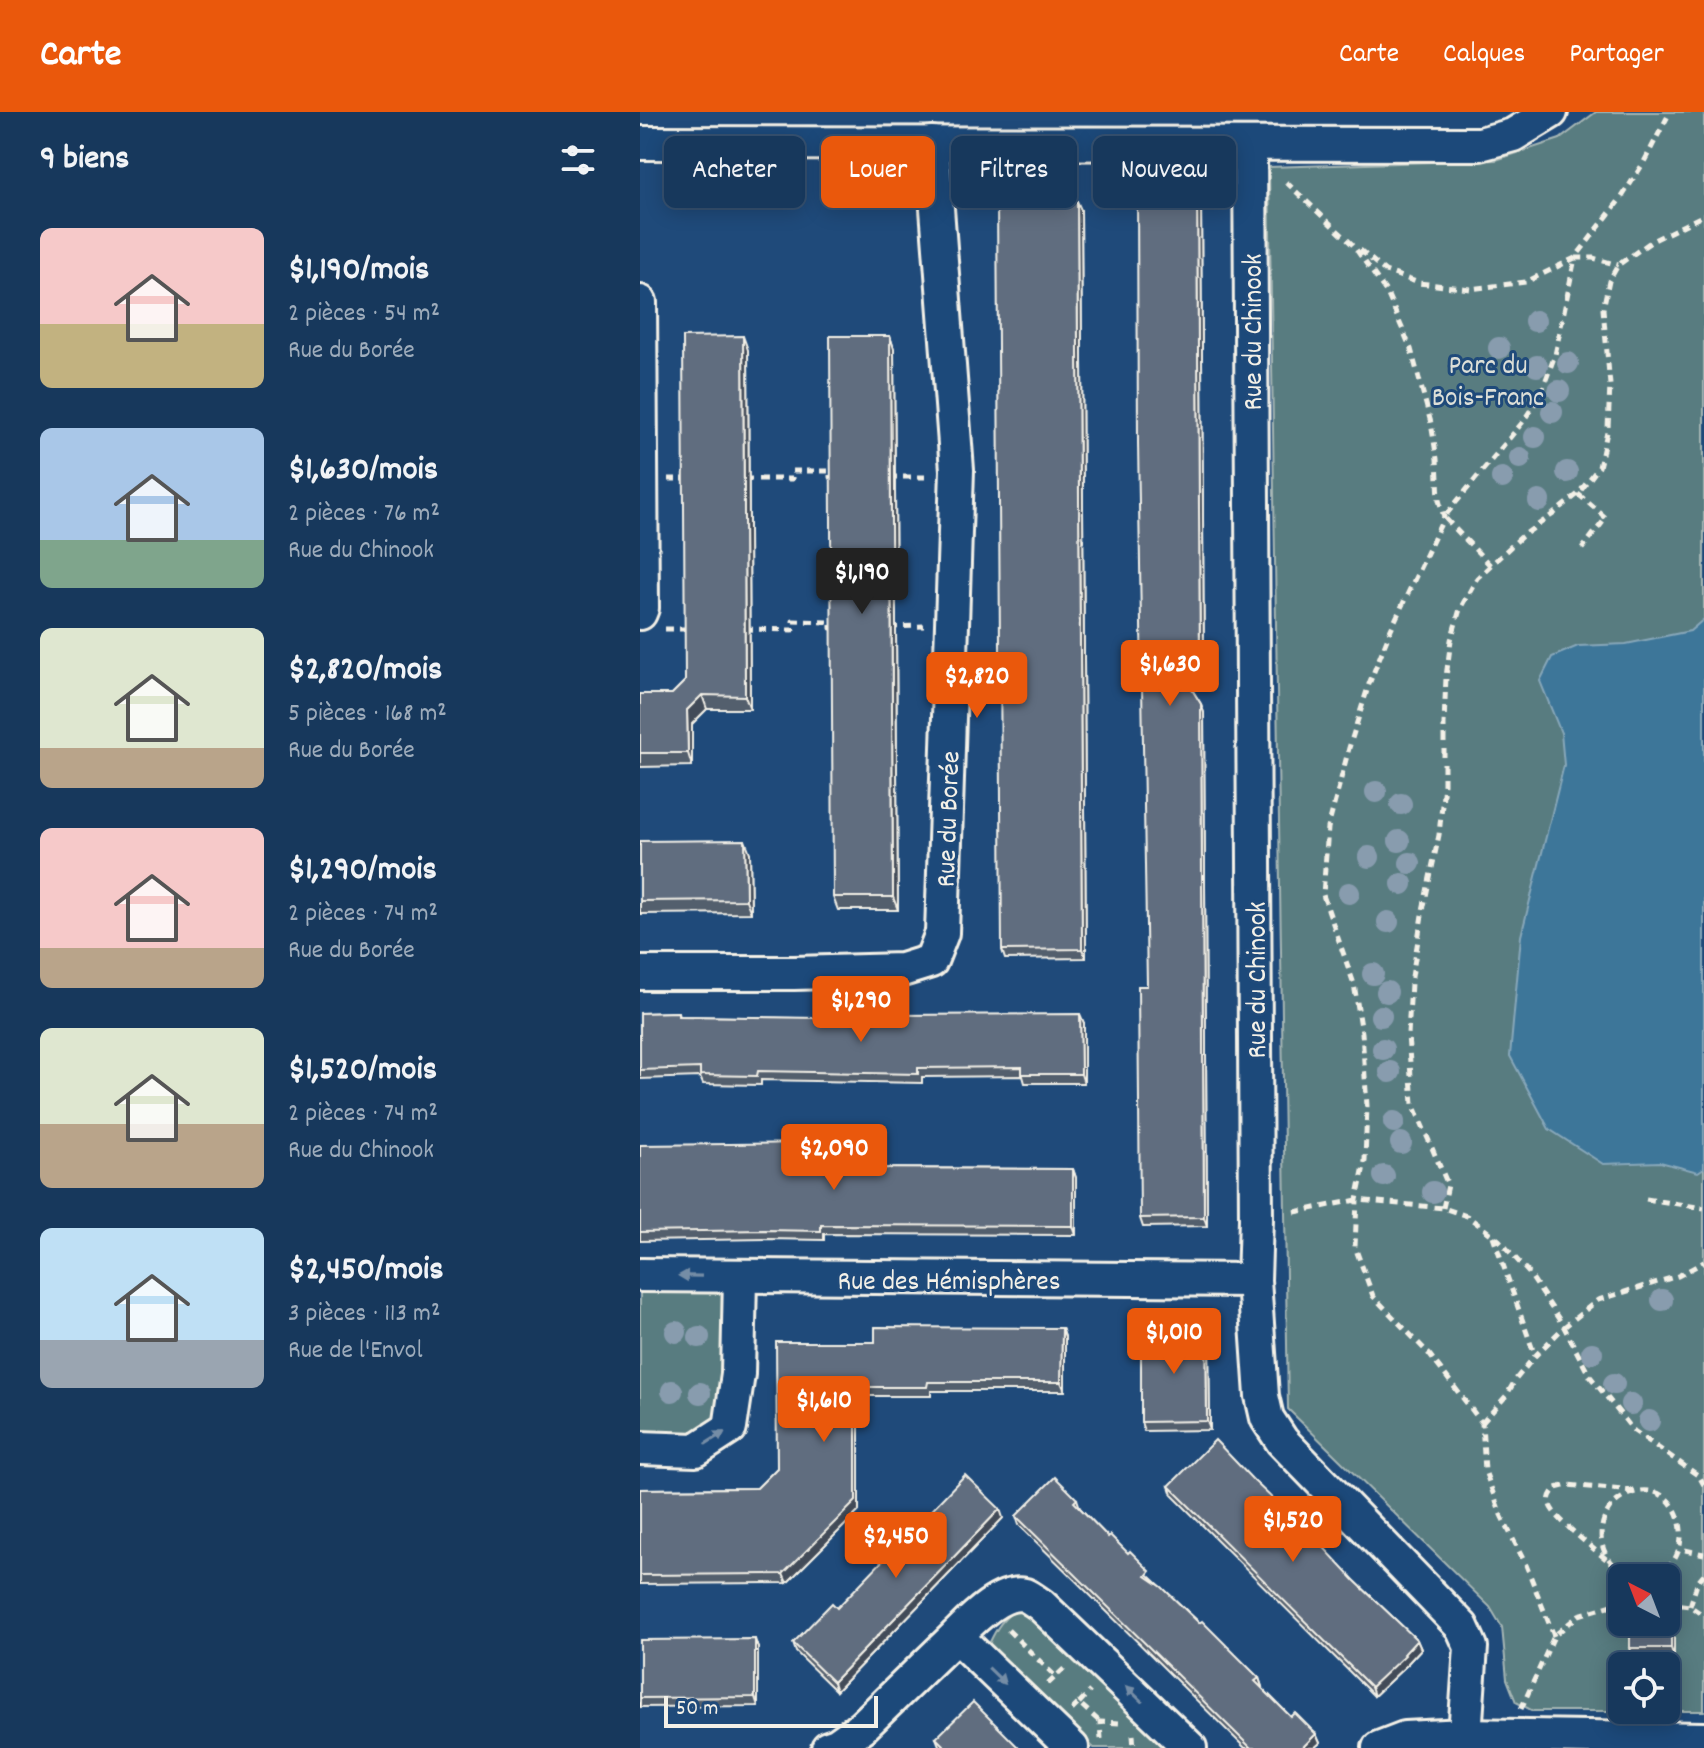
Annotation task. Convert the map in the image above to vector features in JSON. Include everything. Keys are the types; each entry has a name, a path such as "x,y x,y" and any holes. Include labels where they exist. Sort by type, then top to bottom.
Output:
{"street":[{"path":"935,143 1480,144 1513,135 1551,112"},
{"path":"640,143 821,143"},
{"name":"Rue du Chinook","path":"1250,144 1254,1280 1262,1396 1267,1418 1282,1441 1462,1627 1471,1647 1465,1735"},
{"name":"Rue du Borée","path":"640,973 902,970 931,961 942,933 957,470 935,182"},
{"path":"640,302 642,608 650,621"},
{"name":"Rue des Hémisphères","path":"640,1275 1254,1280"},
{"path":"640,1448 696,1450 730,1428 738,1374 740,1277"},
{"path":"828,1748 862,1727 974,1618 1003,1597 1024,1595 1041,1605 1190,1748"},
{"path":"956,1636 1072,1748"},
{"path":"1379,1748 1405,1738 1465,1735 1704,1739"}],"path":[{"path":"1554,1636 1485,1471 1482,1423 1429,1354 1373,1296 1355,1247 1357,1200 1365,1161 1367,1106 1354,984 1323,895 1328,828 1369,684 1391,629 1444,517 1522,423 1540,396 1555,355 1575,258 1622,197 1670,112"},
{"path":"1286,182 1385,271 1419,283 1470,289 1526,282 1575,258 1593,258 1618,265"},
{"path":"1443,1208 1448,1185 1413,1104 1408,1035 1411,983 1439,835 1444,784 1446,677 1451,640 1460,609 1477,578 1521,537 1578,494 1599,467 1608,428 1610,385 1603,309 1609,281 1618,265 1652,241 1704,215"},
{"path":"1353,245 1387,293 1411,349 1431,423 1439,500 1444,517 1490,565"},
{"path":"732,478 792,479 792,471 830,471 830,477 843,477"},
{"path":"885,477 928,477"},
{"path":"660,479 703,479"},
{"path":"1578,494 1606,518 1582,549"},
{"path":"650,621 705,629"},
{"path":"734,629 793,630 793,621 831,622 831,628 845,628"},
{"path":"887,627 929,626"},
{"path":"1646,1199 1704,1208"},
{"path":"1295,1212 1357,1200 1443,1208 1467,1216 1513,1253 1529,1273 1564,1327 1589,1375 1634,1431 1699,1476 1704,1485"},
{"path":"1493,1235 1535,1356"},
{"path":"1482,1423 1535,1356 1564,1327 1598,1300 1678,1276 1704,1262"},
{"path":"1612,1564 1556,1515 1549,1504 1549,1498 1556,1488 1567,1485 1644,1491 1664,1496 1680,1510 1687,1529 1685,1550 1676,1564"},
{"path":"1612,1564 1601,1540 1603,1520 1615,1502 1624,1496 1644,1491"},
{"path":"1685,1550 1704,1554"},
{"path":"1690,1606 1698,1581 1704,1574"},
{"path":"1680,1605 1690,1606 1704,1616"},
{"path":"1518,1717 1554,1636 1579,1615 1608,1606"},
{"path":"1008,1630 1055,1676"},
{"path":"1043,1688 1065,1666 1074,1674"},
{"path":"1060,1705 1069,1713 1079,1703 1090,1691 1082,1683"},
{"path":"1079,1703 1100,1722 1132,1723 1134,1748"},
{"path":"1100,1722 1102,1748"}],"green space":[{"name":"Parc du Bois-Franc","path":"1596,112 1704,112 1704,1711 1680,1711 1680,1652 1608,1652 1608,1711 1533,1711 1516,1702 1507,1679 1502,1627 1490,1607 1288,1409 1269,167 1496,160 1560,139"},
{"path":"640,1275 740,1277 730,1428 640,1448"},
{"path":"1019,1610 1033,1617 1172,1748 1094,1748 994,1653 989,1644 1004,1619"}],"water":[{"path":"1704,619 1704,1168 1698,1172 1660,1162 1603,1164 1549,1129 1510,1056 1521,936 1564,765 1561,733 1540,681 1552,657 1578,646 1626,644 1690,631"}],"building":[{"path":"1077,201 1082,949 1002,950 997,208 1077,208"},
{"path":"1137,208 1197,208 1200,669 1179,669 1201,704 1204,1217 1140,1218 1138,986 1147,986"},
{"path":"743,336 745,696 702,695 687,710 688,753 640,753 640,694 672,694 685,681 683,337"},
{"path":"830,336 890,336 893,897 833,897"},
{"path":"745,840 746,900 640,901 640,841"},
{"path":"678,1012 678,1016 887,1019 887,1015 1080,1014 1081,1074 1022,1074 1022,1067 918,1068 918,1074 758,1071 757,1076 700,1075 700,1068 640,1070 640,1013"},
{"path":"819,1143 819,1168 1073,1169 1073,1226 821,1225 821,1231 640,1232 640,1145"},
{"path":"875,1327 1062,1328 1061,1382 928,1382 927,1387 856,1387 856,1501 783,1574 640,1575 640,1489 757,1488 777,1468 776,1342 875,1342"},
{"path":"1141,1331 1206,1331 1207,1421 1141,1422"},
{"path":"1215,1440 1296,1521 1299,1544 1317,1540 1417,1640 1371,1687 1169,1486"},
{"path":"965,1475 1000,1509 833,1682 793,1643 832,1603 837,1608"},
{"path":"1055,1477 1108,1537 1110,1535 1128,1553 1130,1551 1150,1571 1146,1576 1199,1623 1202,1621 1259,1678 1255,1681 1291,1717 1295,1713 1316,1734 1302,1748 1251,1748 1016,1516"},
{"path":"1630,1636 1671,1636 1671,1648 1630,1648"},
{"path":"755,1639 755,1697 640,1698 640,1640"},
{"path":"973,1702 1019,1748 946,1748 936,1738"}]}
